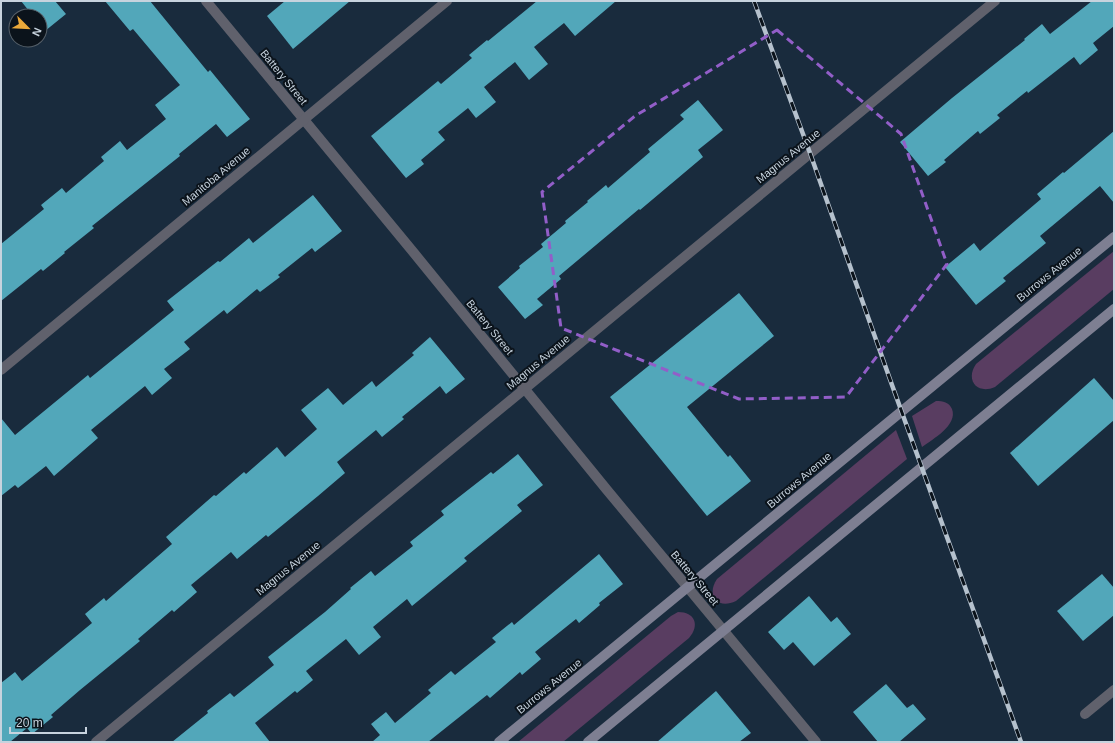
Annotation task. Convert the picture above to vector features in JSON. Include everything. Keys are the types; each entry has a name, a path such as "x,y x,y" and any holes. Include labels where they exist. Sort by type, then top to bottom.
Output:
{"street":[{"name":"Battery Street","path":"206,1 816,742"},
{"name":"Manitoba Avenue","path":"1,370 447,1"},
{"name":"Magnus Avenue","path":"96,742 995,1"},
{"name":"Burrows Avenue","path":"499,742 1114,237"},
{"path":"588,742 724,632 976,421 1114,309"},
{"path":"1085,714 1114,690"}],"highlighted area":[{"path":"777,30 901,134 947,264 846,397 739,399 561,328 542,192 635,116"}],"shaded area":[{"path":"1114,251 1114,289 995,387 983,389 975,384 972,380 972,375 976,364"},
{"path":"936,401 946,402 951,407 953,415 948,426 938,436 922,447 912,416"},
{"path":"896,430 907,459 736,601 723,604 715,599 713,590 717,579"},
{"path":"678,612 688,614 694,620 694,628 689,638 563,742 518,742 671,616"}],"building":[{"path":"21,1 55,1 66,14 48,29 48,8 27,8"},
{"path":"105,1 150,1 208,72 210,70 250,119 227,137 216,124 179,154 180,156 92,226 94,228 64,252 65,253 43,271 41,269 1,301 1,244 44,209 41,205 62,188 66,193 104,161 101,157 120,141 127,150 166,119 155,105 180,85 133,29 130,31"},
{"path":"285,1 350,1 293,49 267,16"},
{"path":"537,1 616,1 575,36 564,23 534,47 548,64 529,80 515,62 484,87 496,102 476,118 468,108 438,132 445,140 421,160 424,164 406,178 371,136 438,81 441,84 472,58 469,55"},
{"path":"1092,1 1114,1 1114,26 1093,43 1098,50 1080,65 1074,57 1028,93 1027,91 997,115 1000,118 980,134 978,131 944,160 946,162 928,176 900,142 952,98 1025,40 1024,39 1042,24 1050,34"},
{"path":"698,100 723,130 698,150 703,157 559,276 561,279 537,299 543,305 525,319 498,287 520,268 519,266 543,247 541,244 566,223 565,221 588,202 587,201 606,185 608,188 650,152 648,149 684,119 680,115"},
{"path":"1114,131 1114,203 1100,186 1040,236 1046,243 1003,278 1006,281 976,305 945,267 974,243 980,251 1041,199 1037,194"},
{"path":"313,195 342,231 315,252 312,248 278,275 280,277 260,292 257,289 227,314 224,310 184,342 190,349 164,369 172,378 152,395 145,386 91,430 98,438 54,476 46,466 18,488 15,485 1,496 1,418 15,435 88,375 90,378 174,310 167,301 218,261 220,262 249,238 253,243"},
{"path":"739,293 774,336 687,407 728,457 730,455 751,481 707,516 610,397"},
{"path":"430,337 465,379 446,394 440,386 402,417 404,419 382,437 376,430 337,462 345,473 268,537 266,535 237,559 231,552 191,585 197,592 174,612 172,610 138,639 140,641 51,715 53,717 32,734 27,728 10,742 1,742 1,683 15,672 22,681 92,623 85,614 104,598 106,601 172,544 166,537 214,495 216,496 244,472 246,474 277,447 285,457 317,429 301,410 328,388 343,405 372,381 376,387 414,355 412,353"},
{"path":"1094,378 1114,401 1114,420 1038,486 1010,453"},
{"path":"518,454 543,485 517,505 522,511 464,558 467,561 412,606 407,599 373,627 381,637 359,655 346,639 306,671 313,680 297,693 295,691 255,723 270,742 172,742 230,693 234,697 274,665 268,657 325,612 351,589 350,588 371,571 375,576 413,546 410,542 444,515 441,511 491,472 493,474"},
{"path":"599,554 623,584 599,603 600,605 579,623 576,619 535,652 541,659 522,675 520,672 490,698 487,695 428,742 372,742 380,735 371,724 386,712 395,723 431,693 428,690 451,671 455,675 496,642 492,638 512,622 514,625"},
{"path":"1102,574 1114,588 1114,615 1083,641 1057,611"},
{"path":"809,596 831,622 837,617 851,634 814,666 793,642 784,650 768,632"},
{"path":"886,684 907,708 913,704 926,719 899,742 878,742 853,712"},
{"path":"716,691 751,733 739,742 657,742"}],"railway":[{"path":"754,1 1021,742"}]}
